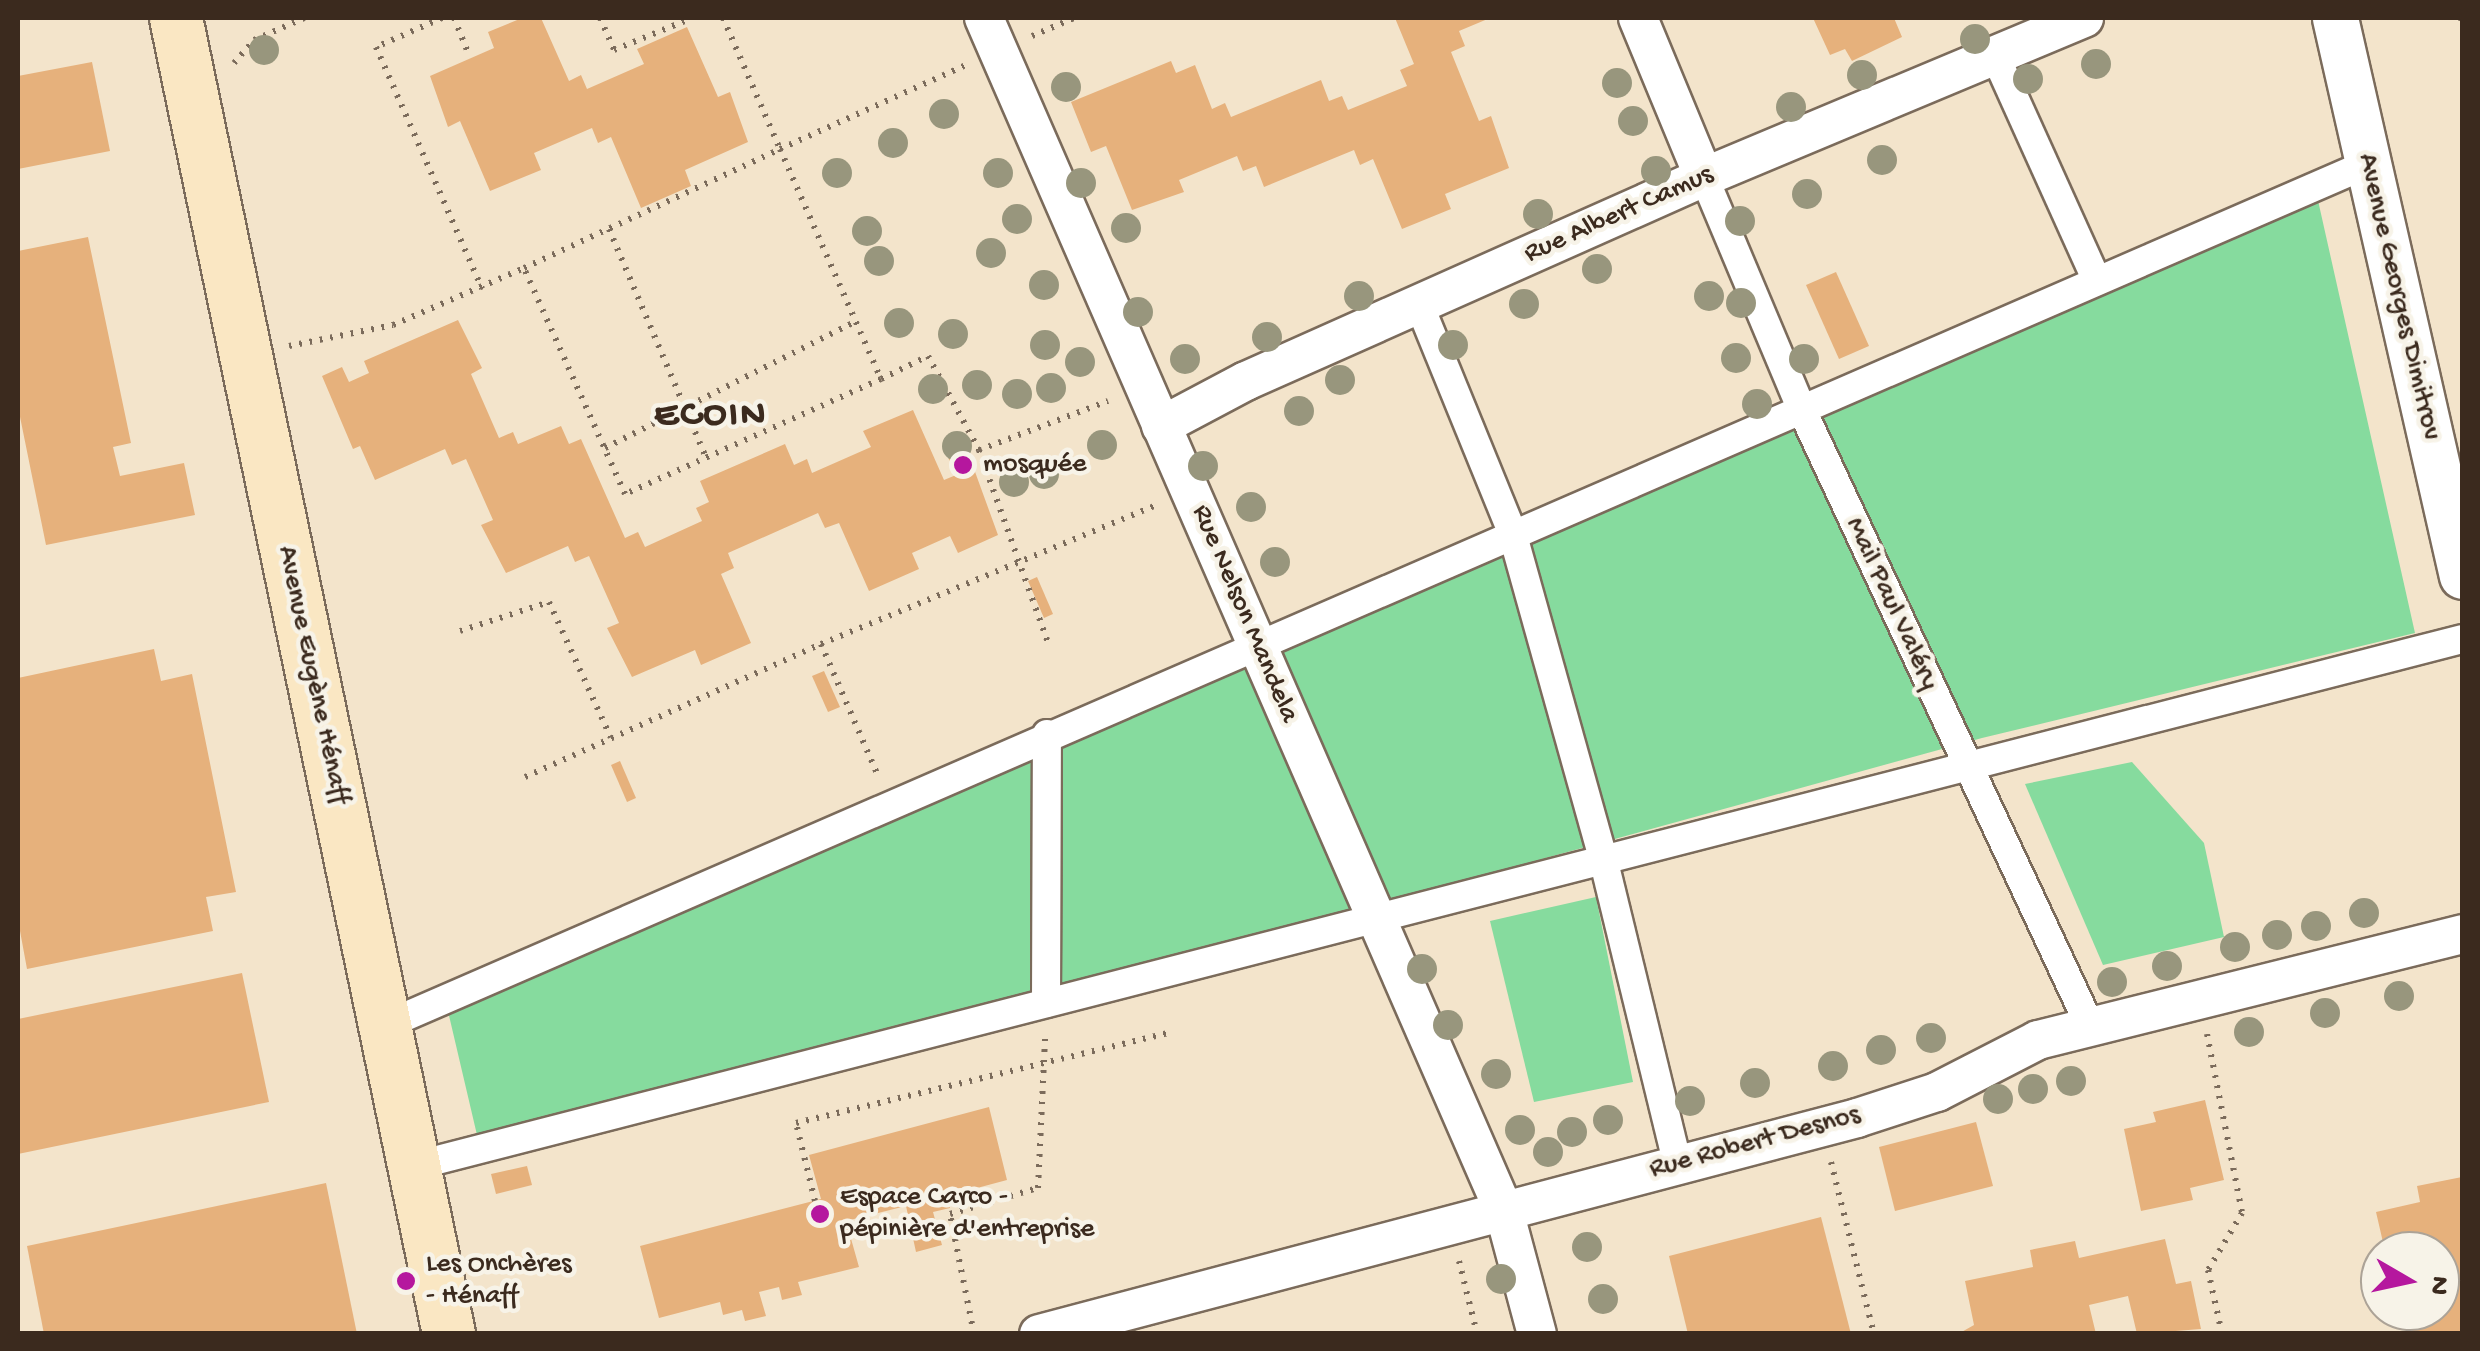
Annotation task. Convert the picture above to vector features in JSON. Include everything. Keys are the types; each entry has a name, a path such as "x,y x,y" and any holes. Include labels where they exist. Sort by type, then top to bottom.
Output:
{"main road":[{"name":"Avenue Eugène Hénaff","path":"176,18 449,1334"}],"street":[{"path":"1638,18 1704,177"},
{"name":"Rue Albert Camus","path":"1162,426 1419,304 1704,177 1994,52 2084,18"},
{"name":"Avenue Georges Dimitrov","path":"2335,18 2462,576"},
{"name":"Rue Nelson Mandela","path":"991,34 1142,388 1162,426 1504,1211 1538,1334"},
{"path":"1994,52 2097,281"},
{"path":"386,1024 1256,643 2367,164"},
{"name":"Mail Paul Valéry","path":"1704,177 1801,408 2090,1026"},
{"path":"1419,304 1512,532 1603,858 1677,1162"},
{"path":"414,1166 1965,763 2462,639"},
{"path":"1046,1003 1047,734"},
{"name":"Rue Robert Desnos","path":"1039,1334 1677,1162 1822,1127 1937,1092 2038,1040 2462,934"}],"path":[{"path":"442,18 376,47 482,289"},
{"path":"454,18 467,50"},
{"path":"600,18 614,50 692,18"},
{"path":"723,18 881,379"},
{"path":"245,355 393,324 482,289 780,149 991,34"},
{"path":"608,229 706,458"},
{"path":"524,268 624,494 928,356 979,450 1022,564 1024,588 1049,646"},
{"path":"604,448 856,320"},
{"path":"979,450 1142,388"},
{"path":"525,777 820,644 1022,564 1190,491"},
{"path":"460,631 549,602 611,738"},
{"path":"820,644 890,803"},
{"path":"2200,998 2242,1213 2208,1270 2222,1334"},
{"path":"974,1334 950,1214 1038,1188 1046,1003"},
{"path":"815,1201 796,1123 1172,1032"},
{"path":"1822,1127 1874,1334"},
{"path":"1450,1226 1478,1334"}],"green space":[{"path":"2317,196 2415,633 1982,738 1041,997 477,1135 447,1007"},
{"path":"2132,762 2204,843 2224,937 2103,965 2025,784"},
{"path":"1596,897 1633,1082 1534,1102 1490,921"}],"building":[{"path":"522,18 541,18 569,81 581,75 587,89 644,64 637,49 687,27 718,97 730,92 748,142 685,170 691,186 641,208 611,137 598,143 592,128 534,153 541,170 490,191 460,121 448,127 430,76 494,48 488,32"},
{"path":"1395,18 1490,18 1459,31 1465,46 1451,52 1479,121 1491,116 1509,168 1445,194 1451,209 1402,229 1373,159 1360,165 1354,150 1264,187 1256,166 1243,171 1237,156 1179,180 1184,192 1132,210 1106,146 1091,152 1071,102 1171,61 1176,73 1195,65 1212,109 1225,103 1231,117 1321,80 1329,101 1342,96 1348,110 1407,86 1400,70 1414,64"},
{"path":"1813,18 1894,18 1902,37 1852,61 1845,49 1830,55"},
{"path":"92,62 110,151 18,169 18,76"},
{"path":"88,237 131,443 113,447 120,476 184,463 195,515 46,545 18,407 18,251"},
{"path":"1836,272 1869,346 1839,359 1806,285"},
{"path":"458,320 482,368 471,374 499,438 513,432 518,444 561,426 569,444 581,439 625,538 638,532 645,547 702,521 696,508 709,502 700,481 785,444 794,465 807,459 812,473 871,447 863,431 913,410 944,480 956,475 947,455 966,447 998,535 958,553 950,536 912,553 919,569 869,591 839,523 825,528 818,513 728,553 734,568 721,574 751,643 701,665 695,650 632,677 607,628 619,623 589,556 575,562 568,546 506,573 481,525 493,520 466,459 452,465 445,449 375,480 360,446 353,449 322,376 342,367 349,382 369,373 364,361"},
{"path":"1037,577 1053,614 1044,618 1028,581"},
{"path":"154,649 161,681 192,674 236,892 206,897 213,931 27,969 18,920 18,678"},
{"path":"824,671 840,707 828,712 812,676"},
{"path":"620,761 636,798 627,802 611,765"},
{"path":"242,973 269,1102 18,1154 18,1019"},
{"path":"2205,1100 2224,1180 2190,1188 2193,1200 2141,1211 2124,1129 2156,1122 2153,1112"},
{"name":"Espace Carco - pépinière d'entreprise","path":"989,1107 1007,1180 947,1196 950,1208 933,1212 942,1245 916,1252 906,1206 846,1221 859,1267 798,1282 802,1295 782,1300 779,1287 759,1292 766,1316 745,1321 742,1310 723,1315 720,1302 659,1318 640,1246 821,1199 809,1155"},
{"path":"1976,1122 1993,1186 1895,1211 1879,1147"},
{"path":"527,1166 532,1185 496,1194 491,1174"},
{"path":"2462,1177 2462,1334 2412,1331 2460,1331 2460,1231 2380,1231 2376,1212 2420,1202 2417,1186"},
{"path":"326,1183 357,1334 44,1334 27,1246"},
{"path":"1821,1217 1851,1334 1688,1334 1669,1256"},
{"path":"2165,1239 2176,1284 2191,1281 2201,1329 2137,1334 2128,1296 2089,1305 2096,1334 1958,1334 1974,1325 1965,1281 2033,1267 2030,1250 2075,1241 2079,1258"}],"place":[{"name":"mosquée","path":"963,465"},
{"name":"Espace Carco - pépinière d'entreprise","path":"820,1214"},
{"name":"Les Onchères - Hénaff","path":"406,1281"}],"district":[{"name":"ECOIN","path":"711,417"}]}
